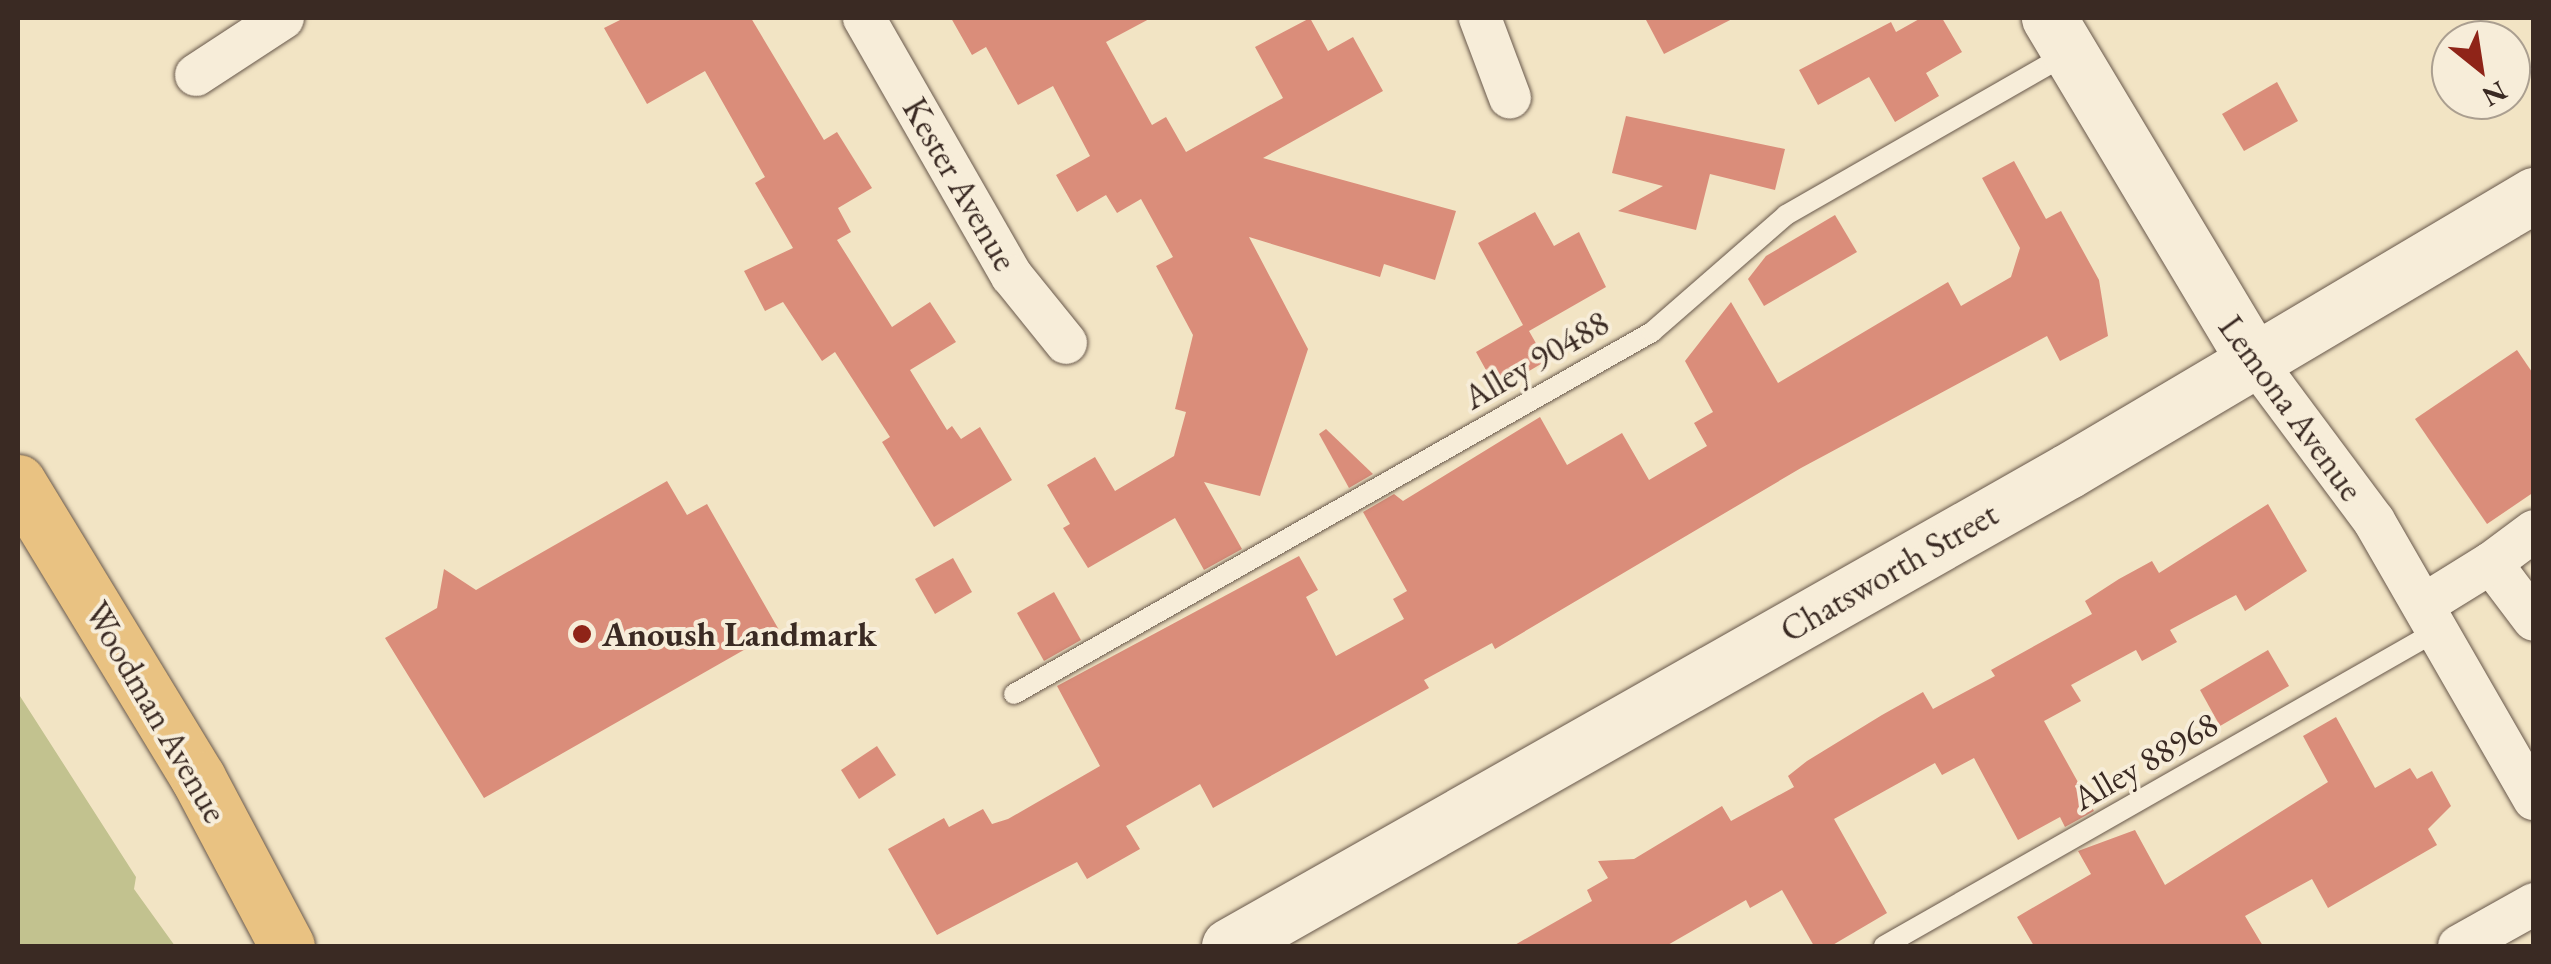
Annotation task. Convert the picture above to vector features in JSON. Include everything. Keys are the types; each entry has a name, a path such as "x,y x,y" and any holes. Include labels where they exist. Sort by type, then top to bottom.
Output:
{"main road":[{"name":"Lemona Avenue","path":"2059,36 2254,360"},
{"name":"Chatsworth Street","path":"1234,945 2534,195"},
{"name":"Woodman Avenue","path":"18,482 198,778 288,946"}],"street":[{"path":"196,75 283,18"},
{"name":"Kester Avenue","path":"864,18 1012,276 1066,343"},
{"path":"1480,18 1510,98"},
{"name":"Lemona Avenue","path":"2254,360 2374,521 2534,799"},
{"path":"2430,618 2534,531"},
{"path":"2492,563 2534,620"},
{"path":"2458,946 2534,904"}],"lane":[{"name":"Alley 90488","path":"1014,694 1652,332 1786,216 2059,36"},
{"name":"Alley 88968","path":"1884,946 2430,618"}],"green space":[{"path":"18,693 136,877 134,889 175,946 18,946"}],"building":[{"path":"624,18 751,18 824,140 837,132 872,188 838,208 851,232 837,240 892,327 930,302 956,342 910,370 947,430 952,426 961,439 980,427 1012,480 934,527 882,442 890,437 835,352 822,361 783,302 765,311 744,271 793,248 755,183 765,177 705,71 647,104 604,28"},
{"path":"951,18 1151,18 1106,42 1152,125 1166,117 1186,152 1283,98 1255,47 1310,18 1328,51 1353,37 1383,91 1263,158 1456,211 1435,280 1384,264 1380,277 1249,237 1308,349 1260,496 1204,482 1242,549 1204,570 1175,518 1088,568 1063,528 1070,524 1047,485 1095,457 1115,491 1174,456 1186,412 1175,409 1193,335 1156,266 1173,257 1141,199 1117,213 1106,195 1077,212 1056,175 1090,156 1053,86 1018,105 986,47 972,55"},
{"path":"1645,18 1734,18 1664,54"},
{"path":"1921,18 1942,18 1962,52 1926,73 1939,96 1895,122 1869,77 1818,105 1799,70 1891,22 1896,32"},
{"path":"2277,82 2298,121 2244,151 2222,114"},
{"path":"1626,116 1785,149 1775,190 1710,174 1696,230 1618,211 1663,186 1612,173"},
{"path":"2014,161 2046,219 2061,211 2099,280 2108,336 2060,361 2047,336 1801,468 1495,649 1492,643 1424,680 1429,688 1213,808 1200,784 1126,826 1140,849 1087,879 1077,862 937,935 888,849 944,818 949,827 983,809 992,824 1008,819 1100,766 1057,686 1299,556 1318,590 1306,597 1336,656 1404,619 1393,599 1407,591 1363,512 1394,494 1403,501 1540,417 1567,465 1622,433 1649,480 1707,446 1694,423 1713,412 1685,361 1731,302 1778,383 1948,282 1961,306 2011,277 2020,248 1982,178"},
{"path":"1535,212 1554,246 1579,232 1606,287 1529,331 1546,361 1497,390 1476,352 1523,325 1478,243"},
{"path":"1835,215 1857,252 1764,306 1748,279 1766,256"},
{"path":"2517,350 2534,375 2534,492 2487,524 2415,419"},
{"path":"1326,429 1373,474 1349,488 1319,434"},
{"name":"Anoush Landmark","path":"667,481 687,515 707,504 779,630 484,798 385,638 437,608 444,569 476,590"},
{"path":"2268,504 2307,571 2245,611 2236,595 2170,630 2177,642 2142,661 2136,650 2071,685 2081,701 2044,721 2094,811 2065,827 2060,817 2018,840 1974,758 1942,775 1935,763 1834,819 1887,913 1831,946 1814,946 1782,890 1750,908 1746,900 1666,946 1513,946 1592,901 1587,890 1608,878 1598,861 1634,859 1722,806 1731,821 1794,787 1788,776 1882,715 1923,692 1933,709 1995,676 1991,670 2092,614 2085,601 2119,579 2152,561 2159,573"},
{"path":"953,558 972,592 935,614 915,579"},
{"path":"1054,592 1081,640 1044,661 1017,613"},
{"path":"2268,650 2289,686 2220,726 2200,690"},
{"path":"2336,717 2375,788 2410,768 2417,779 2432,771 2451,806 2428,829 2437,845 2328,908 2312,879 2245,916 2263,946 2034,946 2017,917 2091,874 2078,851 2135,830 2165,885 2328,782 2303,736"},
{"path":"877,746 896,775 859,799 841,770"}],"place":[{"name":"Anoush Landmark","path":"582,634"}]}
